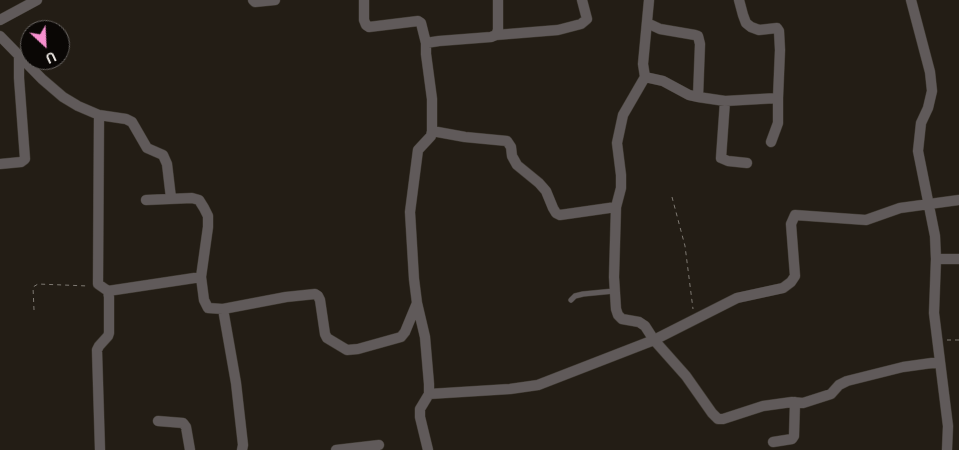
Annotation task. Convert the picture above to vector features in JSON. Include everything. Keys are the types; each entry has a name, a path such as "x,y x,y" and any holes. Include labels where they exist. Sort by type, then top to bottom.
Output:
{"street":[{"path":"0,20 37,0"},
{"path":"253,0 255,2 275,0"},
{"path":"364,0 364,20 366,25 369,27 418,21 421,23 426,43 432,99 432,131 431,136 418,150 410,212 417,303 425,336 429,394 419,412 428,450"},
{"path":"496,35 498,30 498,0"},
{"path":"426,43 558,30 582,24 587,19 582,0"},
{"path":"649,0 644,64 645,77 623,115 617,143 622,175 616,207 614,291 618,315 622,319 639,322 645,326 654,340 686,376 718,419 763,406 795,402 803,403 831,394 839,385 847,381 903,366 939,362"},
{"path":"739,0 746,23 751,27 758,30 777,28 778,31 780,50 778,124 771,142"},
{"path":"911,0 930,72 932,91 928,108 921,123 918,151 935,236 934,313 948,426 947,447 959,442"},
{"path":"647,23 660,29 698,36 700,44 698,97"},
{"path":"0,36 42,79 63,97 99,115 126,119 132,122 147,148 163,155 167,164 171,198"},
{"path":"0,164 21,162 25,159 19,55"},
{"path":"645,77 663,81 689,95 698,97 725,101 778,98"},
{"path":"725,101 721,158 728,161 747,163"},
{"path":"99,115 104,288 109,333 98,350 100,450"},
{"path":"432,131 465,137 507,141 511,146 512,156 517,165 546,191 553,208 560,215 616,207"},
{"path":"146,200 192,198 199,200 208,216 201,276 205,304 208,308 223,309 286,297 314,294 320,300 325,334 347,350 358,349 401,336 405,332 417,303"},
{"path":"429,394 510,389 538,385 654,340 737,298 776,291 791,282 794,276 791,224 795,215 866,220 900,208 959,200"},
{"path":"936,259 959,259"},
{"path":"104,288 201,276"},
{"path":"223,309 236,383 242,450"},
{"path":"773,442 792,439 794,436 795,402"},
{"path":"158,422 183,423 186,427 190,450"},
{"path":"336,450 379,445"}],"lane":[{"path":"571,300 575,296 583,294 614,291"}],"path":[{"path":"672,197 685,246 694,320"},
{"path":"34,310 33,287 38,284 104,288"},
{"path":"936,341 959,340"}]}
